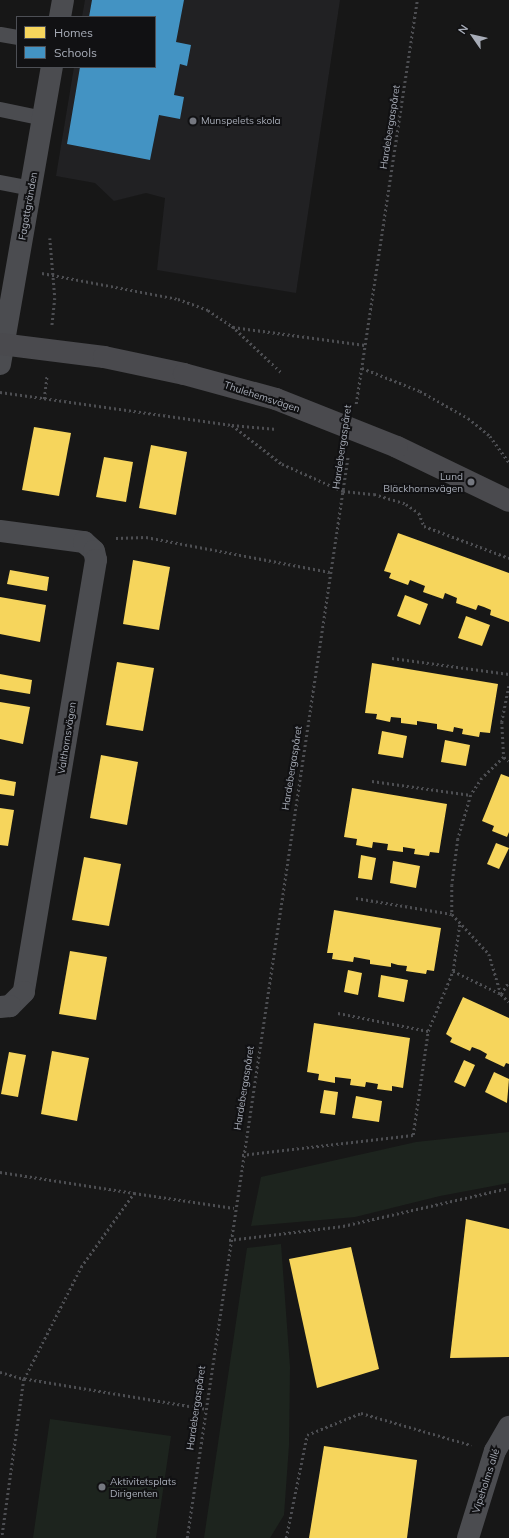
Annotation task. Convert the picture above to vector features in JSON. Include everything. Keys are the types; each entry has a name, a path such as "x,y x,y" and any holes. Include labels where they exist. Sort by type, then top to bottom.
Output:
{"street":[{"path":"60,16 63,0"},
{"name":"Fagottgränden","path":"1,351 52,68"},
{"name":"Thulehemsvägen","path":"1,351 104,357 184,374 276,399 397,447 509,500"},
{"path":"0,531 84,542"},
{"name":"Valthornsvägen","path":"0,1007 10,1006 18,1000 24,992 27,980 96,560 94,551 84,542"},
{"name":"Vipeholms allé","path":"468,1538 495,1451 509,1427"}],"lane":[{"path":"0,34 16,37"},
{"path":"0,110 43,118"},
{"path":"0,182 30,188"}],"path":[{"name":"Hardebergaspåret","path":"355,412 417,0"},
{"path":"17,267 178,300 208,310 232,326 270,365 287,377"},
{"path":"232,326 365,345"},
{"path":"362,368 420,391 468,418 490,436 509,462"},
{"path":"0,392 232,425 279,429"},
{"path":"232,425 282,464 343,491 374,494 406,504 419,513 424,526 509,558"},
{"name":"Hardebergaspåret","path":"186,1538 229,1240 349,450"},
{"path":"84,542 146,537 330,572"},
{"path":"392,658 509,674"},
{"path":"509,686 502,722 504,757 509,761"},
{"path":"452,914 452,885 458,839 471,795 482,778 504,757"},
{"path":"372,781 471,795"},
{"path":"356,898 452,914 489,954 501,994"},
{"path":"242,1155 413,1135 428,1031 453,971 460,921"},
{"path":"453,971 501,994 509,1002"},
{"path":"501,994 509,981"},
{"path":"338,1013 428,1031"},
{"path":"0,1172 234,1208"},
{"path":"229,1240 343,1226 509,1188"},
{"path":"2,1538 24,1379 77,1273 134,1192"},
{"path":"0,1372 24,1379 204,1409"},
{"path":"286,1538 307,1435 361,1413 495,1451"}],"shaded area":[{"name":"Munspelets skola","path":"85,0 340,0 296,293 157,270 165,198 146,193 114,201 95,183 56,176 74,68 156,68 156,16 82,16"},
{"path":"509,1132 509,1183 440,1196 355,1217 251,1226 261,1177 416,1142"},
{"path":"281,1244 290,1367 289,1445 284,1515 270,1538 204,1538 247,1248"},
{"name":"Aktivitetsplats Dirigenten","path":"50,1419 171,1436 156,1538 33,1538"}],"building: Homes":[{"path":"34,427 71,433 59,496 22,490"},
{"path":"151,445 187,452 176,515 139,508"},
{"path":"104,457 133,462 126,502 96,497"},
{"path":"398,533 509,573 509,622 490,615 491,610 484,607 478,605 476,610 456,603 457,598 445,593 443,599 423,592 425,586 410,580 408,585 389,578 391,573 384,571"},
{"path":"133,560 170,567 159,630 123,624"},
{"path":"10,570 49,577 47,591 7,584"},
{"path":"405,595 428,604 420,625 397,616"},
{"path":"0,597 46,605 40,642 0,634"},
{"path":"466,616 490,625 482,646 458,638"},
{"path":"117,662 154,668 143,731 106,725"},
{"path":"372,663 498,684 490,733 480,732 479,737 462,734 463,729 454,727 453,732 437,729 437,724 417,721 417,725 401,723 401,718 391,717 390,722 376,719 377,714 365,713"},
{"path":"0,674 32,680 30,694 0,689"},
{"path":"0,702 30,707 23,744 0,739"},
{"path":"382,731 407,736 403,758 378,754"},
{"path":"445,740 470,745 466,766 441,762"},
{"path":"101,755 138,762 127,825 90,818"},
{"path":"501,774 509,777 509,832 507,837 492,831 494,826 482,821"},
{"path":"0,779 16,782 14,796 0,794"},
{"path":"352,788 447,804 439,853 430,852 429,856 414,854 415,849 403,847 403,852 387,850 388,844 373,842 372,848 356,845 357,839 344,837"},
{"path":"0,808 14,810 8,846 0,845"},
{"path":"496,843 509,848 499,869 487,864"},
{"path":"361,855 376,858 372,880 358,878"},
{"path":"84,857 121,864 109,926 72,920"},
{"path":"393,861 420,866 416,888 390,883"},
{"path":"334,910 441,928 434,971 427,970 426,974 406,971 407,966 391,963 391,967 370,964 370,960 354,957 353,962 332,959 333,953 327,953"},
{"path":"70,951 107,957 96,1020 59,1014"},
{"path":"348,970 362,973 358,995 344,992"},
{"path":"381,975 408,980 404,1002 378,997"},
{"path":"463,997 509,1018 509,1064 506,1063 504,1067 485,1058 487,1054 480,1050 472,1047 470,1051 450,1042 452,1038 446,1034"},
{"path":"314,1023 410,1038 403,1088 392,1086 392,1091 377,1089 378,1084 366,1082 365,1087 350,1085 351,1079 335,1077 335,1083 318,1080 319,1074 307,1072"},
{"path":"52,1051 89,1058 77,1121 41,1114"},
{"path":"9,1052 26,1055 18,1097 1,1094"},
{"path":"464,1060 475,1065 465,1087 454,1082"},
{"path":"494,1072 509,1079 507,1103 485,1092"},
{"path":"324,1090 338,1092 335,1115 320,1113"},
{"path":"356,1096 382,1101 379,1122 352,1118"},
{"path":"466,1219 509,1229 509,1357 450,1358"},
{"path":"351,1247 379,1369 317,1388 289,1259"},
{"path":"324,1446 417,1460 407,1538 309,1538"}],"building: Schools":[{"name":"Munspelets skola","path":"92,0 184,0 176,42 191,45 187,66 180,64 174,95 184,97 180,119 159,115 150,160 67,144 80,68 156,68 156,16 89,16"}],"place":[{"name":"Munspelets skola","path":"193,121"},
{"name":"Lund Bläckhornsvägen","path":"471,482"},
{"name":"Aktivitetsplats Dirigenten","path":"102,1487"}]}
